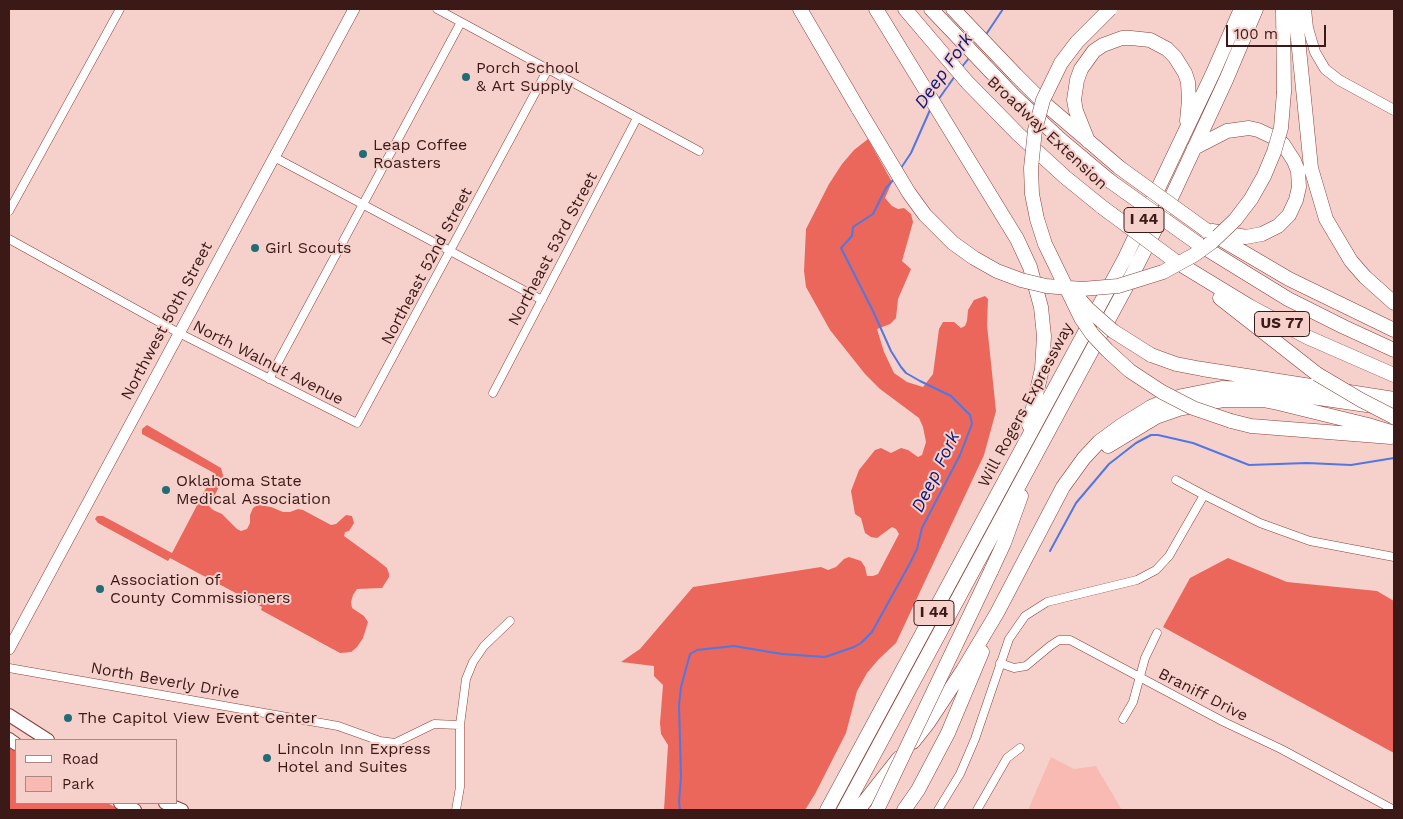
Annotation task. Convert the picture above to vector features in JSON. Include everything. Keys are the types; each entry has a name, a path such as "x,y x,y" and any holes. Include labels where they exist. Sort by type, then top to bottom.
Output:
{"highway":[{"path":"800,9 910,193 925,215 953,243 997,271 1021,280 1046,286 1082,289 1118,286 1163,272 1194,255 1212,242 1235,220 1264,176 1281,128 1284,92 1282,9"},
{"path":"876,9 1024,253 1034,278 1042,307 1044,336 1042,369 1022,450"},
{"name":"Broadway Extension","path":"905,9 989,105 1039,154 1102,207 1175,261 1240,301 1307,337 1394,375"},
{"name":"Broadway Extension","path":"931,9 1004,87 1065,144 1110,181 1197,243 1288,298 1394,350"},
{"path":"1110,9 1076,42 1061,63 1043,100 1035,130 1031,168 1032,194 1037,220 1045,244 1081,318 1092,334 1130,371 1150,385 1193,408 1251,426 1394,437"},
{"name":"Will Rogers Expressway","path":"827,810 1125,258 1214,73 1241,9"},
{"name":"Will Rogers Expressway","path":"844,810 1125,289 1194,148 1230,71 1256,9"},
{"path":"1295,9 1311,168 1326,219 1351,261 1370,283 1394,303"},
{"path":"954,10 1016,75 1120,168 1206,230 1289,279 1394,330"},
{"path":"1088,141 1076,112 1074,100 1077,80 1081,68 1094,51 1103,45 1122,38 1140,38 1159,44 1171,53 1181,65 1189,90 1187,129"},
{"path":"1194,148 1227,131 1249,128 1258,130 1283,144 1298,171 1299,186 1296,200 1289,214 1278,226 1262,234 1246,237 1206,230"},
{"path":"1175,261 1286,351 1328,381 1394,417"},
{"path":"1056,267 1076,296 1099,320 1128,342 1152,355 1176,364 1202,369 1394,399"},
{"path":"858,810 928,723 948,695 997,613 1063,487 1098,442 1151,407 1182,396 1222,388 1257,389 1394,409"},
{"path":"1063,487 1106,447 1156,417 1173,411 1224,400 1263,400 1288,404 1394,433"},
{"path":"877,810 1004,544 1036,453"},
{"path":"904,810 918,790 948,733 997,613"},
{"path":"818,810 846,776"}],"main road":[{"name":"Northwest 50th Street","path":"9,649 354,9"},
{"path":"9,715 46,739"},
{"path":"122,804 135,810"},
{"path":"167,804 182,810"}],"street":[{"path":"9,211 120,9"},
{"path":"437,9 700,151"},
{"path":"1306,9 1308,28 1315,52 1325,69 1339,80 1394,110"},
{"path":"269,379 461,22"},
{"name":"Northeast 52nd Street","path":"357,423 548,69"},
{"name":"Northeast 53rd Street","path":"493,392 637,118"},
{"path":"274,156 542,300"},
{"name":"North Walnut Avenue","path":"9,239 179,334 357,423"},
{"path":"1176,480 1260,523 1310,541 1394,557"},
{"path":"938,810 960,774 975,739 1008,639 1025,616 1046,602 1137,580 1156,570 1170,556 1204,495"},
{"path":"456,810 460,787 460,724 466,680 484,646 510,621"},
{"path":"1123,719 1133,702 1145,658 1157,633"},
{"name":"Braniff Drive","path":"1000,663 1014,668 1026,666 1050,646 1064,639 1070,640 1224,722 1281,748 1394,810"},
{"name":"North Beverly Drive","path":"9,668 338,726 380,741 395,743 434,724 460,724"},
{"path":"977,810 1007,758 1020,748"}],"green space":[{"path":"1051,757 1074,769 1096,766 1122,810 1028,810"}],"shaded area":[{"path":"868,139 892,182 885,198 892,206 898,209 904,208 911,214 913,222 902,261 911,269 898,299 896,318 890,324 877,329 884,352 894,373 907,382 923,387 933,374 939,329 943,322 954,322 961,328 965,326 968,310 974,300 985,296 988,299 987,325 996,411 984,455 896,643 867,673 857,691 846,733 805,810 664,810 668,745 661,734 660,723 663,685 654,676 654,666 621,662 640,649 693,587 821,567 828,570 836,567 849,557 861,561 867,576 873,576 878,574 899,534 892,527 877,538 865,533 861,518 855,514 851,491 859,470 875,450 881,448 891,453 901,448 908,450 918,457 922,455 926,442 923,427 919,418 880,389 865,374 830,330 806,287 804,271 806,229 829,184 842,164 854,150"},
{"path":"147,425 221,468 223,479 209,506 222,514 241,531 247,529 253,508 258,505 271,507 283,512 303,510 331,525 336,524 346,515 352,516 354,523 349,531 345,532 344,536 387,568 389,574 382,588 357,589 353,595 352,608 364,616 368,622 363,638 357,647 351,652 340,653 261,610 262,607 170,558 168,561 98,523 95,519 97,516 103,516 172,553 214,473 142,434 142,429"},
{"path":"1228,558 1287,582 1377,591 1394,601 1394,753 1163,627 1190,578"},
{"path":"9,746 15,750 15,804 109,804 121,810 9,810"}],"waterway":[{"name":"Deep Fork","path":"985,36 1003,9"},
{"name":"Deep Fork","path":"961,68 969,58"},
{"name":"Deep Fork","path":"938,100 955,76"},
{"name":"Deep Fork","path":"901,168 911,153 930,110"},
{"name":"Deep Fork","path":"680,810 679,705 681,687 690,654 697,650 734,646 782,654 825,657 861,643 872,632 909,565 917,549 922,528 960,455 972,424 970,415 951,396 906,373 901,367 891,351 841,248 852,236 853,227 873,214 886,188 895,178"},
{"path":"1050,551 1076,503 1109,464 1136,443 1151,435 1193,443 1249,465 1307,463 1351,465 1394,458"}],"place":[{"name":"Porch School & Art Supply","path":"466,77"},
{"name":"Leap Coffee Roasters","path":"363,154"},
{"name":"Girl Scouts","path":"255,248"},
{"name":"Oklahoma State Medical Association","path":"166,490"},
{"name":"Association of County Commissioners","path":"100,589"},
{"name":"The Capitol View Event Center","path":"68,718"},
{"name":"Lincoln Inn Express Hotel and Suites","path":"267,758"}]}
